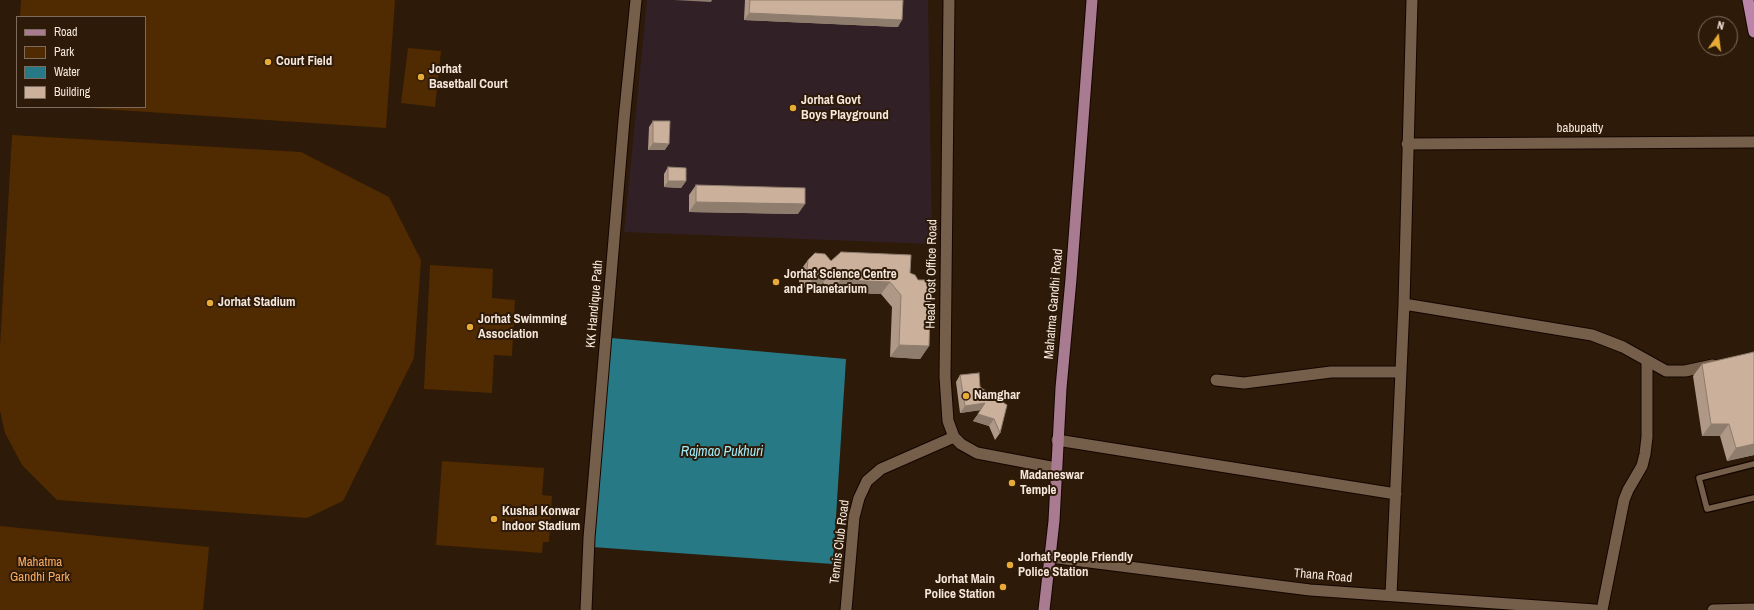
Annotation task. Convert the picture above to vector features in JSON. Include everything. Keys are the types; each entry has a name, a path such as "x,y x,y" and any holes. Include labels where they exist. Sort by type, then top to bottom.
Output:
{"highway":[{"path":"1748,0 1754,32"}],"main road":[{"name":"Mahatma Gandhi Road","path":"1044,610 1054,521 1057,440 1092,0"}],"street":[{"name":"KK Handique Path","path":"586,610 590,530 624,120 636,0"},
{"name":"Head Post Office Road","path":"949,0 945,377 948,421 954,437"},
{"path":"1391,596 1404,304 1407,144 1412,0"},
{"name":"babupatty","path":"1407,144 1754,142"},
{"path":"1404,304 1592,334 1624,347 1647,362 1666,371 1675,372 1724,362"},
{"path":"1602,610 1624,500 1642,466 1645,454 1647,437 1647,362"},
{"path":"1216,380 1244,383 1331,372 1400,372"},
{"path":"954,437 964,446 977,453 1056,468"},
{"name":"Tennis Club Road","path":"846,610 854,517 859,498 867,481 880,469 954,437"},
{"path":"1057,440 1396,494"},
{"name":"Thana Road","path":"1050,557 1310,590 1556,609 1595,610"},
{"path":"1713,610 1754,609"}],"lane":[{"path":"1754,464 1699,478 1707,509 1754,498"}],"shaded area":[{"path":"647,0 928,0 932,244 624,232"}],"green space":[{"name":"Court Field","path":"21,0 395,0 386,128 88,108 146,108 146,16 20,16"},
{"name":"Jorhat Basetball Court","path":"408,48 441,51 435,107 401,103"},
{"name":"Jorhat Stadium","path":"12,135 301,152 389,197 421,260 414,358 343,501 307,518 57,500 22,465 5,433 0,411 0,346"},
{"name":"Jorhat Swimming Association","path":"430,265 493,269 492,298 515,300 512,356 494,355 492,393 424,389"},
{"name":"Kushal Konwar Indoor Stadium","path":"442,461 544,468 542,495 552,496 549,542 543,542 542,553 436,545"},
{"name":"Mahatma Gandhi Park","path":"0,526 209,547 203,610 0,610"}],"water":[{"name":"Rajmao Pukhuri","path":"611,338 846,359 833,564 592,547"}],"building":[{"path":"750,0 903,0 902,20 749,13"},
{"path":"653,121 670,121 669,144 653,143"},
{"path":"668,167 686,168 686,181 668,181"},
{"path":"696,185 805,188 805,204 696,202"},
{"path":"841,252 911,255 910,273 915,275 918,280 931,280 929,346 899,345 901,295 890,282 840,280 831,271 824,277 814,277 807,270 808,260 815,253 825,254 831,261"},
{"path":"1754,352 1754,444 1736,448 1729,424 1711,424 1702,364"},
{"path":"979,373 980,387 1007,405 1000,433 994,419 978,414 985,403 965,406 960,375"}],"place":[{"name":"Court Field","path":"268,62"},
{"name":"Jorhat Basetball Court","path":"421,77"},
{"name":"Jorhat Govt Boys Playground","path":"793,108"},
{"name":"Jorhat Science Centre and Planetarium","path":"776,282"},
{"name":"Jorhat Stadium","path":"210,303"},
{"name":"Jorhat Swimming Association","path":"470,327"},
{"name":"Namghar","path":"966,396"},
{"name":"Madaneswar Temple","path":"1012,483"},
{"name":"Kushal Konwar Indoor Stadium","path":"494,519"},
{"name":"Jorhat People Friendly Police Station","path":"1010,565"},
{"name":"Jorhat Main Police Station","path":"1003,587"}]}
